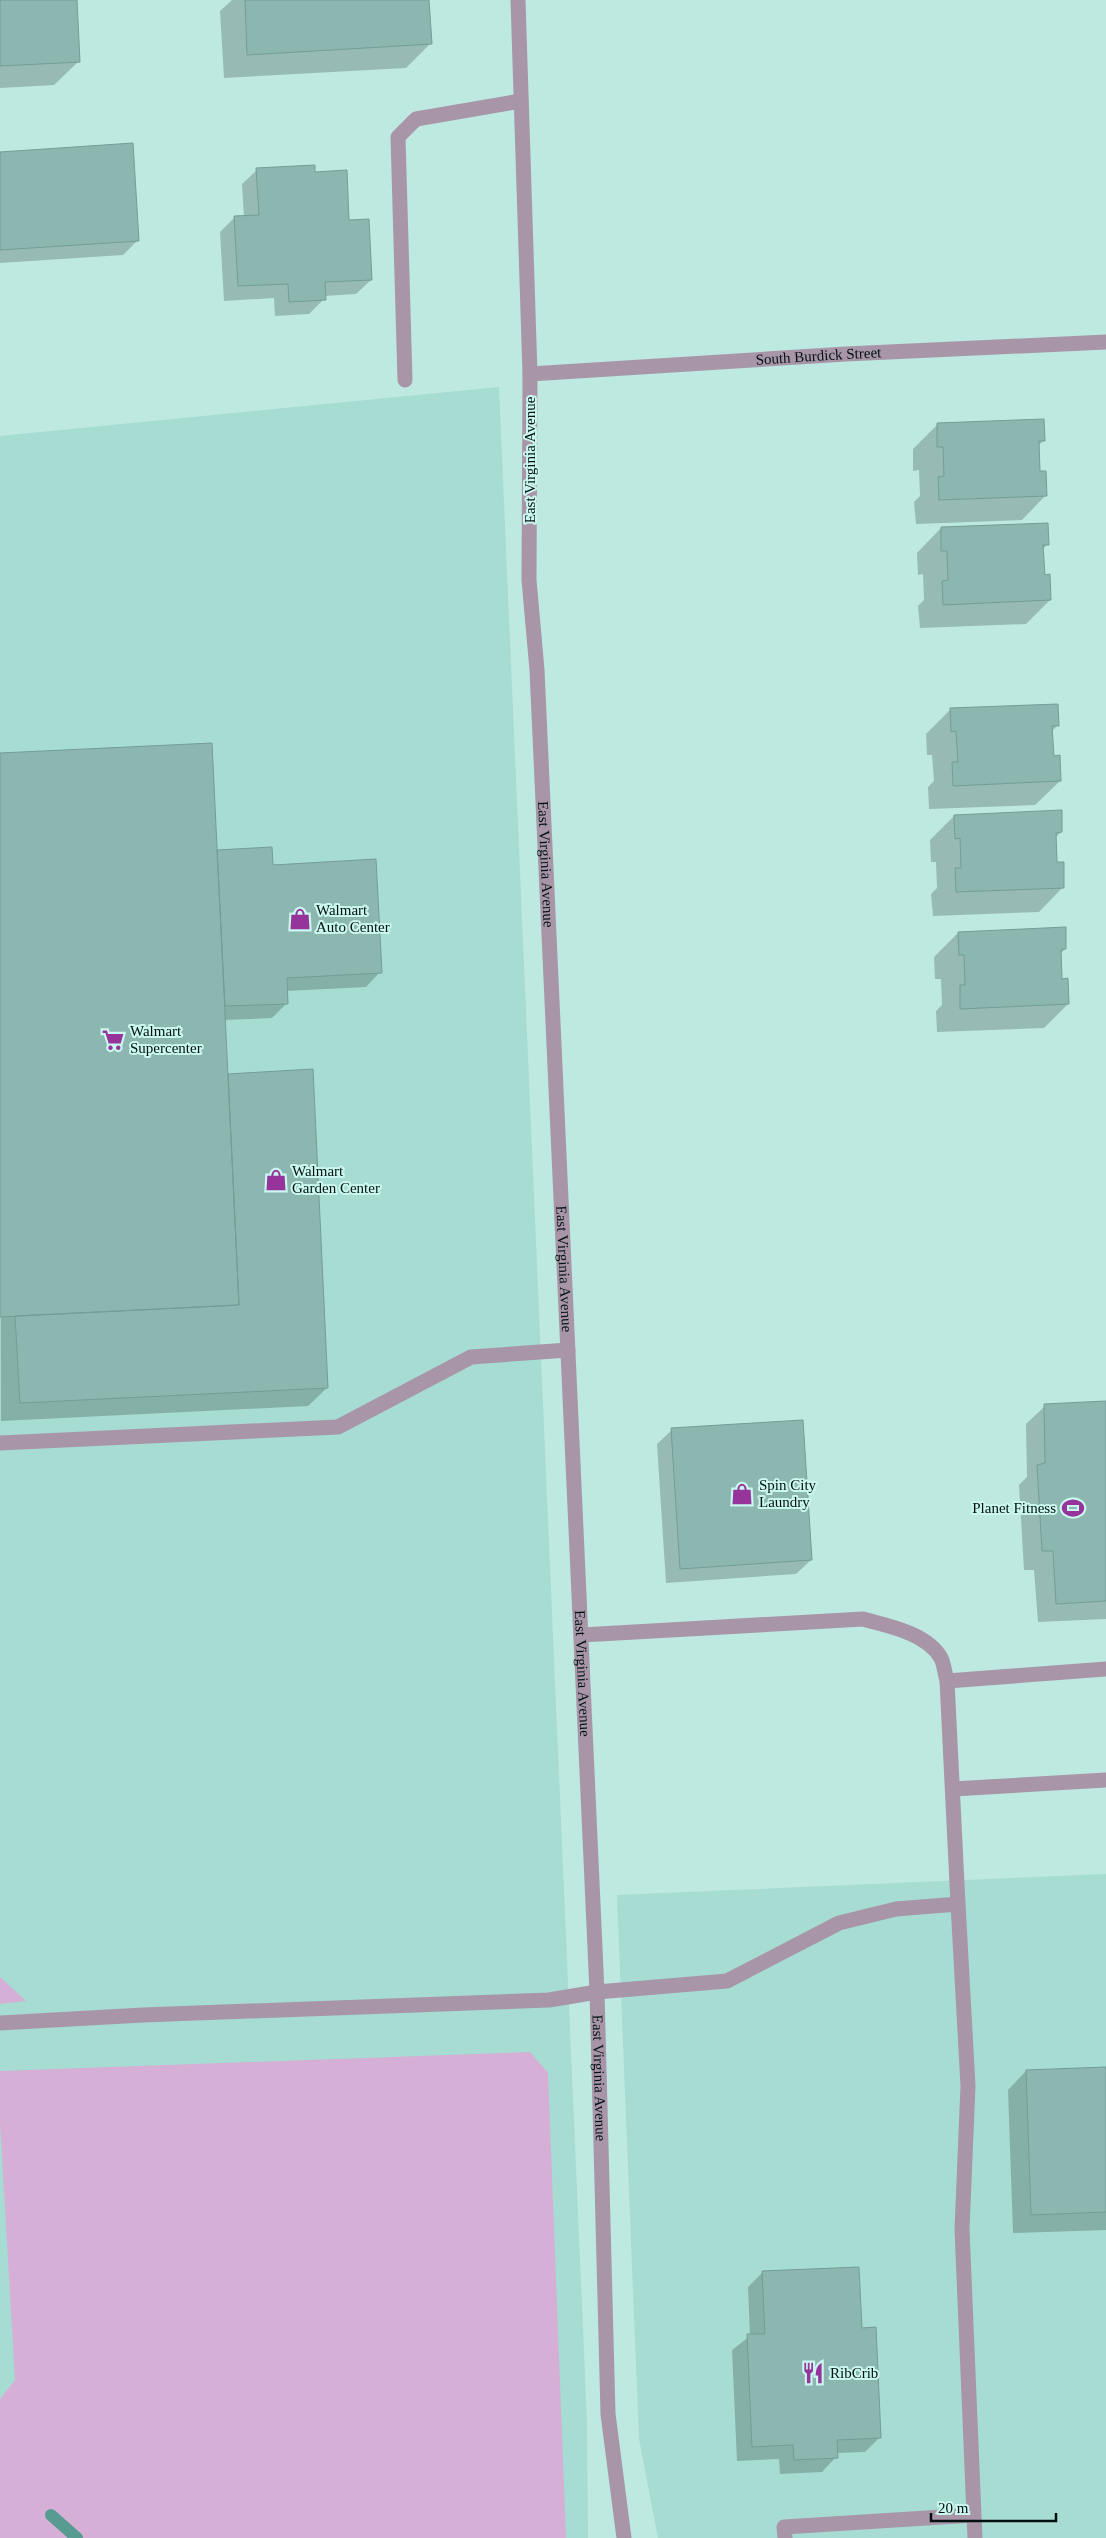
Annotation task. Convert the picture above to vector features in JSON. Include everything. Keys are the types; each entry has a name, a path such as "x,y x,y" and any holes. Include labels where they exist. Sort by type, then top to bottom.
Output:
{"street":[{"name":"East Virginia Avenue","path":"518,0 530,374 529,580 536,670 582,1635 597,1992 608,2414 624,2538"},
{"path":"405,380 398,137 416,119 521,101"},
{"name":"South Burdick Street","path":"530,374 846,354 1106,342"},
{"path":"0,1443 338,1427 471,1357 568,1350"},
{"path":"582,1635 862,1619 897,1629 923,1640 941,1658 947,1681 968,2086 962,2229 975,2538"},
{"path":"947,1681 1106,1669"},
{"path":"953,1789 1106,1780"},
{"path":"0,2023 143,2015 549,2000 597,1992 727,1981 839,1923 896,1909 958,1904"},
{"path":"785,2538 784,2527 974,2515"}],"shaded area":[{"path":"499,387 587,2422 588,2538 0,2538 0,436"},
{"path":"1106,1874 1106,2538 658,2538 639,2439 617,1895"},
{"path":"0,1977 26,2001 0,2004"},
{"path":"530,2052 548,2073 566,2538 0,2538 0,2399 15,2380 0,2123 0,2071"}],"building":[{"path":"0,0 77,0 80,62 0,66"},
{"path":"245,0 429,0 432,44 247,55"},
{"path":"133,143 139,241 0,250 0,152"},
{"path":"315,165 315,172 347,170 349,220 369,219 372,280 325,282 326,300 289,302 288,284 238,286 234,216 259,215 256,168"},
{"path":"1044,419 1045,441 1039,441 1040,471 1046,471 1047,496 939,500 938,477 944,476 943,447 937,447 937,423"},
{"path":"1048,523 1049,545 1043,545 1045,575 1050,574 1051,600 943,605 942,581 948,580 947,551 941,551 941,527"},
{"path":"1058,704 1059,726 1052,726 1054,756 1060,755 1061,781 953,786 952,762 958,762 956,731 951,732 950,708"},
{"name":"Walmart Supercenter","path":"212,743 239,1305 0,1317 0,753"},
{"path":"1062,810 1062,832 1056,833 1057,862 1064,862 1064,888 956,892 955,868 961,868 960,838 955,839 954,815"},
{"name":"Walmart Auto Center","path":"272,847 273,865 376,859 382,973 287,978 288,1004 225,1006 217,850"},
{"path":"1066,927 1066,949 1061,950 1062,979 1068,978 1069,1004 960,1009 960,985 965,985 964,955 959,955 958,932"},
{"name":"Walmart Garden Center","path":"313,1069 328,1388 20,1403 15,1316 239,1305 228,1074"},
{"name":"Planet Fitness","path":"1106,1401 1106,1601 1056,1604 1053,1551 1042,1551 1037,1465 1045,1463 1044,1404"},
{"name":"Spin City Laundry","path":"803,1420 812,1560 680,1569 671,1428"},
{"path":"1106,2067 1106,2212 1031,2215 1026,2070"},
{"name":"RibCrib","path":"859,2267 862,2328 876,2327 881,2438 837,2440 838,2458 794,2460 793,2445 752,2447 747,2334 765,2334 762,2271"}],"waterway":[{"path":"51,2515 77,2538"}],"place":[{"name":"Walmart Auto Center","path":"300,919"},
{"name":"Walmart Supercenter","path":"113,1040"},
{"name":"Walmart Garden Center","path":"276,1180"},
{"name":"Spin City Laundry","path":"742,1494"},
{"name":"Planet Fitness","path":"1073,1508"},
{"name":"RibCrib","path":"813,2373"}]}
